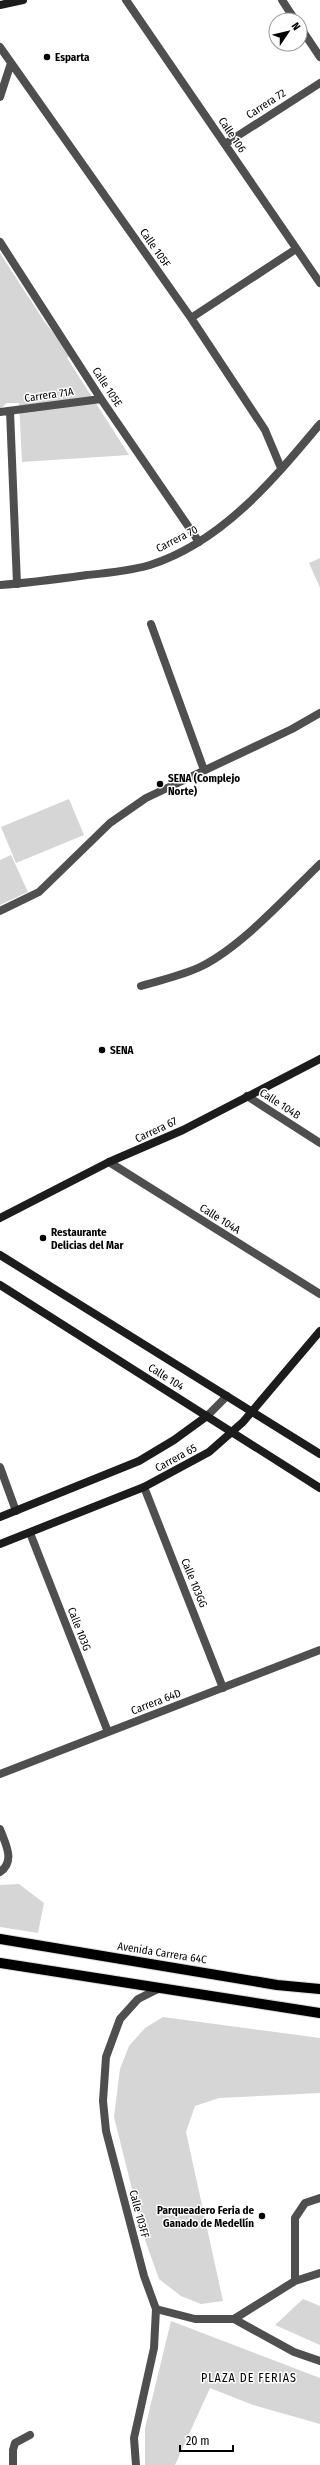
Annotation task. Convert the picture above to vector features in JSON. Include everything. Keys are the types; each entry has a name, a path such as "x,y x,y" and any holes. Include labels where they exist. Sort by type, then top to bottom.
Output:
{"main road":[{"path":"0,5 23,0"},
{"name":"Carrera 67","path":"0,1218 108,1162 175,1134 320,1059"},
{"name":"Calle 104","path":"0,1254 320,1454"},
{"name":"Calle 104","path":"0,1285 320,1488"},
{"name":"Carrera 65","path":"0,1544 144,1487 189,1464 233,1433 320,1331"},
{"name":"Carrera 65","path":"0,1517 132,1464 174,1440 207,1416"},
{"name":"Avenida Carrera 64C","path":"0,1939 277,1985 320,1989"},
{"path":"0,1963 320,2013"}],"street":[{"name":"Calle 106","path":"126,0 320,283"},
{"path":"282,0 290,12"},
{"path":"308,39 320,57"},
{"name":"Calle 105F","path":"0,47 191,318 265,430 281,468"},
{"path":"0,97 11,63"},
{"name":"Carrera 72","path":"225,144 320,83"},
{"name":"Calle 105E","path":"0,242 101,399 199,542"},
{"path":"191,318 296,249"},
{"name":"Carrera 71A","path":"0,412 10,412 101,399"},
{"path":"10,412 17,584"},
{"name":"Carrera 70","path":"0,585 119,572 150,565 199,542 239,511 281,468 320,424"},
{"path":"151,624 204,770"},
{"path":"0,911 39,892 51,883 91,841 125,811 146,798 292,729 320,713"},
{"path":"141,986 201,966 219,955 262,918 320,864"},
{"name":"Calle 104B","path":"248,1096 320,1143"},
{"name":"Calle 104A","path":"108,1162 320,1294"},
{"name":"Carrera 65","path":"207,1416 228,1396"},
{"path":"0,1467 16,1511"},
{"name":"Calle 103GG","path":"144,1487 223,1688"},
{"name":"Calle 103G","path":"30,1533 108,1732"},
{"name":"Carrera 64D","path":"0,1774 320,1650"},
{"path":"0,1828 9,1852 7,1864 0,1872"},
{"name":"Calle 103FF","path":"136,2465 134,2438 154,2348 156,2309 144,2276 106,2131 103,2101 106,2057 120,2019 138,1999 160,1988"},
{"path":"295,2281 295,2218 304,2203 320,2198"},
{"path":"234,2319 295,2281 320,2273"},
{"path":"156,2309 195,2319 234,2319 294,2352 320,2361"},
{"path":"13,2465 13,2450 15,2443 30,2435"}],"shaded area":[{"path":"0,253 44,321 71,355 67,358 129,455 22,462 19,403 7,403 0,409"},
{"path":"320,558 320,588 309,563"},
{"path":"69,799 84,835 16,863 1,827"},
{"path":"11,855 28,892 0,905 0,860"},
{"path":"19,1884 44,1903 38,1933 0,1927 0,1885"},
{"path":"163,2017 320,2038 320,2093 219,2098 195,2106 186,2132 223,2301 201,2304 181,2296 159,2279 144,2237 114,2117 120,2069 129,2046 145,2028"},
{"path":"303,2299 320,2306 320,2345 275,2325"},
{"path":"171,2321 320,2378 320,2424 253,2405 210,2388 175,2465 145,2465 145,2428"}],"place":[{"name":"Esparta","path":"47,57"},
{"name":"SENA (Complejo Norte)","path":"160,784"},
{"name":"SENA","path":"102,1050"},
{"name":"Restaurante Delicias del Mar","path":"43,1238"},
{"name":"Parqueadero Feria de Ganado de Medellín","path":"262,2216"}],"district":[{"name":"PLAZA DE FERIAS","path":"249,2378"}]}
